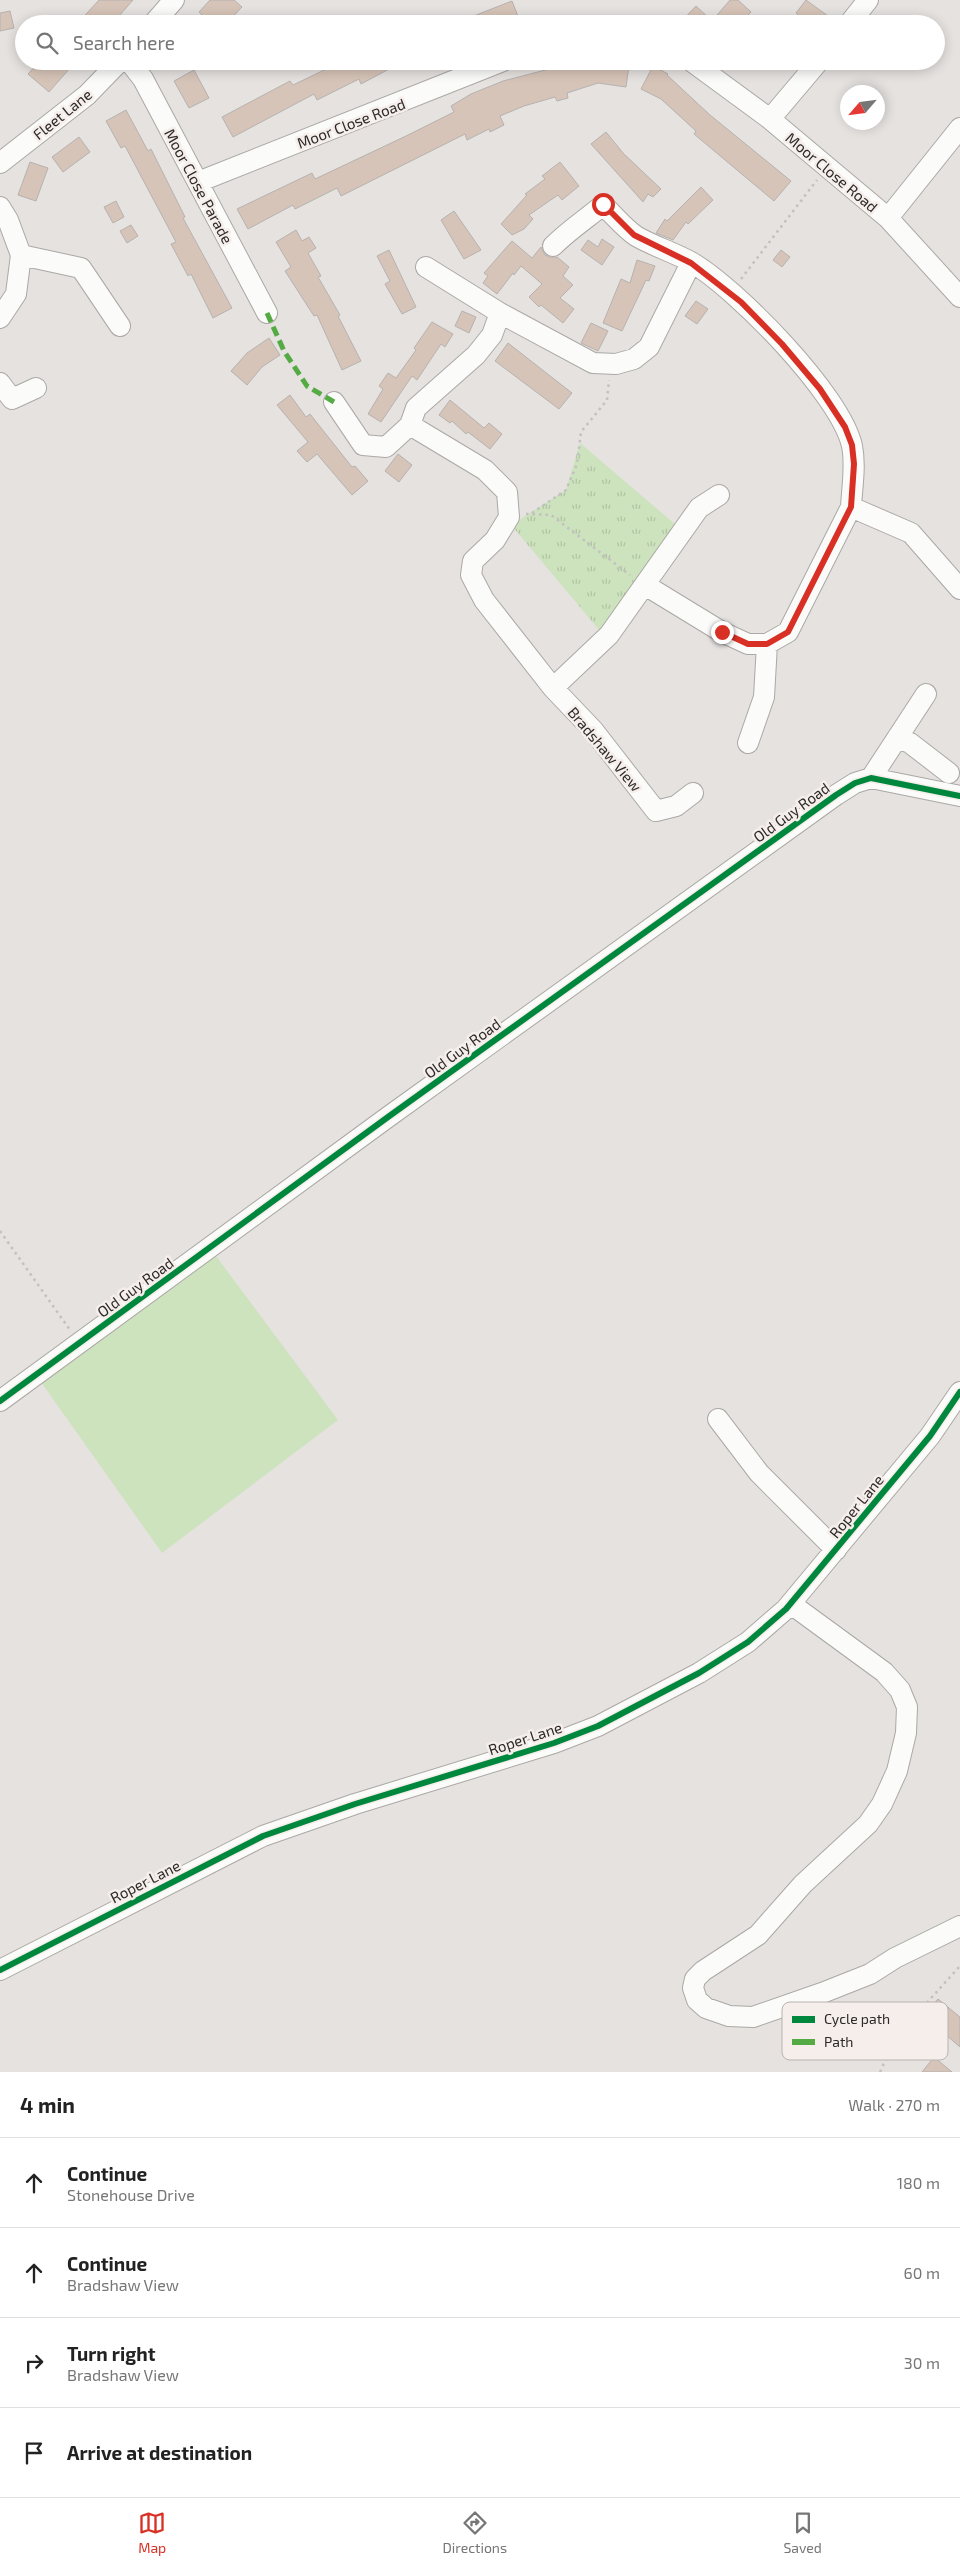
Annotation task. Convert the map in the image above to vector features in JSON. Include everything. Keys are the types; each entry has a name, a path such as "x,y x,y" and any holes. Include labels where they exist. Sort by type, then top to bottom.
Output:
{"street":[{"path":"161,15 174,0"},
{"path":"856,15 868,0"},
{"name":"Fleet Lane","path":"0,163 87,95 111,70"},
{"name":"Moor Close Parade","path":"136,70 143,79 266,313"},
{"name":"Moor Close Road","path":"198,182 480,70"},
{"name":"Moor Close Road","path":"703,70 770,120 888,218 960,297"},
{"path":"770,120 812,70"},
{"path":"888,218 960,128"},
{"path":"553,246 572,227 584,221 603,204 634,235 691,263 730,293 782,344 820,389 845,427 852,445 854,464 851,507 788,632 767,644 748,644 722,632 645,586"},
{"path":"0,206 8,220 21,255 16,294 0,318"},
{"path":"21,255 81,268 120,326"},
{"path":"426,266 500,313 593,363 616,364 634,359 649,347 691,263"},
{"path":"334,402 364,445 386,447 410,424 416,408 476,355 492,335 500,313"},
{"path":"0,383 7,405 36,388"},
{"path":"410,424 485,470 507,492 509,516"},
{"path":"554,688 609,635 699,508 720,495"},
{"path":"851,507 911,533 960,589"},
{"name":"Bradshaw View","path":"509,516 495,540 473,561 471,575 484,600 554,688 594,730 656,811 676,806 693,793"},
{"path":"748,743 764,697 767,644"},
{"path":"926,694 871,778 960,796"},
{"path":"897,738 910,743 949,773"},
{"name":"Old Guy Road","path":"0,1401 388,1117 836,794 855,783 871,778"},
{"name":"Roper Lane","path":"0,1970 49,1943 263,1836 355,1804 554,1743 598,1726 699,1673 748,1642 791,1604 930,1436 960,1392"},
{"path":"718,1419 759,1473 836,1550"},
{"path":"782,2007 753,2017 722,2013 706,2008 697,2000 693,1988 695,1979 703,1971 758,1936 803,1884 868,1824 882,1804 897,1771 906,1733 906,1707 900,1690 884,1672 791,1604"},
{"path":"799,2002 870,1974 895,1958 960,1926"}],"path":[{"path":"730,293 827,166"},
{"path":"532,513 566,490 577,464 581,432 608,400 607,364"},
{"path":"509,516 532,513 551,515 645,586"},
{"path":"0,1231 79,1344"},
{"path":"928,2002 960,1966"},
{"path":"880,2072 885,2060"}],"green space":[{"path":"580,443 676,525 600,631 511,525 566,490"},
{"path":"216,1256 338,1420 162,1553 41,1382"}],"building":[{"path":"99,0 133,0 120,15 85,15"},
{"path":"210,0 234,0 242,7 234,15 202,15 199,12"},
{"path":"730,0 738,0 751,12 748,15 717,15"},
{"path":"806,0 827,15 798,15 796,13"},
{"path":"512,1 517,15 476,15"},
{"path":"696,6 706,15 688,15"},
{"path":"10,11 14,28 0,31 0,13"},
{"path":"32,70 68,70 49,92 28,74"},
{"path":"194,70 209,98 189,108 174,81"},
{"path":"324,70 387,70 361,84 359,79 317,100 314,94 233,137 222,117 290,81 293,85"},
{"path":"545,70 628,70 626,87 598,83 567,93 568,98 557,101 555,97 524,106 500,116 504,125 490,132 489,129 467,140 465,134 341,196 337,188 295,209 293,205 248,229 237,209 312,173 315,179 406,136 454,112 451,106 471,94 503,81"},
{"path":"651,70 660,70 668,74 710,115 791,181 774,201 694,134 696,131 661,99 641,89"},
{"path":"126,110 148,151 151,149 185,217 183,218 232,308 213,318 191,274 188,276 171,244 176,242 125,146 121,148 106,121"},
{"path":"606,132 623,153 661,189 653,197 648,194 643,202 591,144"},
{"path":"79,137 90,152 63,172 52,157"},
{"path":"30,162 48,168 36,201 18,195"},
{"path":"560,162 579,186 562,200 558,195 529,215 533,219 524,229 512,235 501,224 527,195 525,194 545,179 542,176"},
{"path":"701,187 713,200 688,224 686,222 673,240 656,233 665,219 667,221"},
{"path":"116,201 124,217 113,223 104,207"},
{"path":"454,211 481,250 464,259 441,220"},
{"path":"131,225 138,236 127,243 120,231"},
{"path":"296,230 302,241 309,237 316,248 308,253 321,276 318,277 340,315 338,316 361,361 342,370 317,315 314,316 285,271 291,267 276,242"},
{"path":"602,239 614,247 602,265 581,250 588,240 598,247"},
{"path":"512,241 532,258 541,247 545,255 557,257 569,267 563,276 573,285 560,298 574,309 563,323 541,305 539,307 529,297 542,284 521,266 514,275 513,273 497,294 483,283 488,276 484,273"},
{"path":"389,250 416,307 402,314 385,284 390,281 377,256"},
{"path":"781,250 790,257 782,267 773,260"},
{"path":"637,260 655,266 649,281 646,280 622,331 603,323 621,279 630,283"},
{"path":"696,301 708,309 697,324 685,316"},
{"path":"462,311 476,317 469,333 455,326"},
{"path":"432,322 453,334 445,347 441,344 417,380 412,376 381,422 368,414 383,389 379,386 388,373 396,378 416,350 414,348"},
{"path":"591,323 608,331 598,351 581,343"},
{"path":"269,338 280,355 262,367 247,385 231,371 247,353"},
{"path":"508,343 572,393 559,409 495,361"},
{"path":"290,395 306,417 310,414 352,467 355,466 368,481 352,495 317,454 307,462 297,451 308,442 277,405"},
{"path":"450,400 484,428 489,423 502,434 490,449 468,432 466,434 452,421 450,423 439,415"},
{"path":"398,454 412,465 399,482 385,471"},
{"path":"948,2007 960,2017 960,2047 948,2037"},
{"path":"932,2060 938,2060 952,2072 922,2072"}],"marked path":[{"path":"267,313 284,351 307,386 334,402"}],"cycle path":[{"path":"0,1401 388,1117 855,783 871,778 960,796"},
{"path":"0,1970 263,1836 355,1804 554,1743 598,1726 699,1673 748,1642 786,1609 930,1436 960,1392"}],"route":[{"path":"603,204 634,235 691,263 741,302 782,344 820,389 845,427 852,445 854,464 851,507 788,632 767,644 748,644 722,632"}]}
